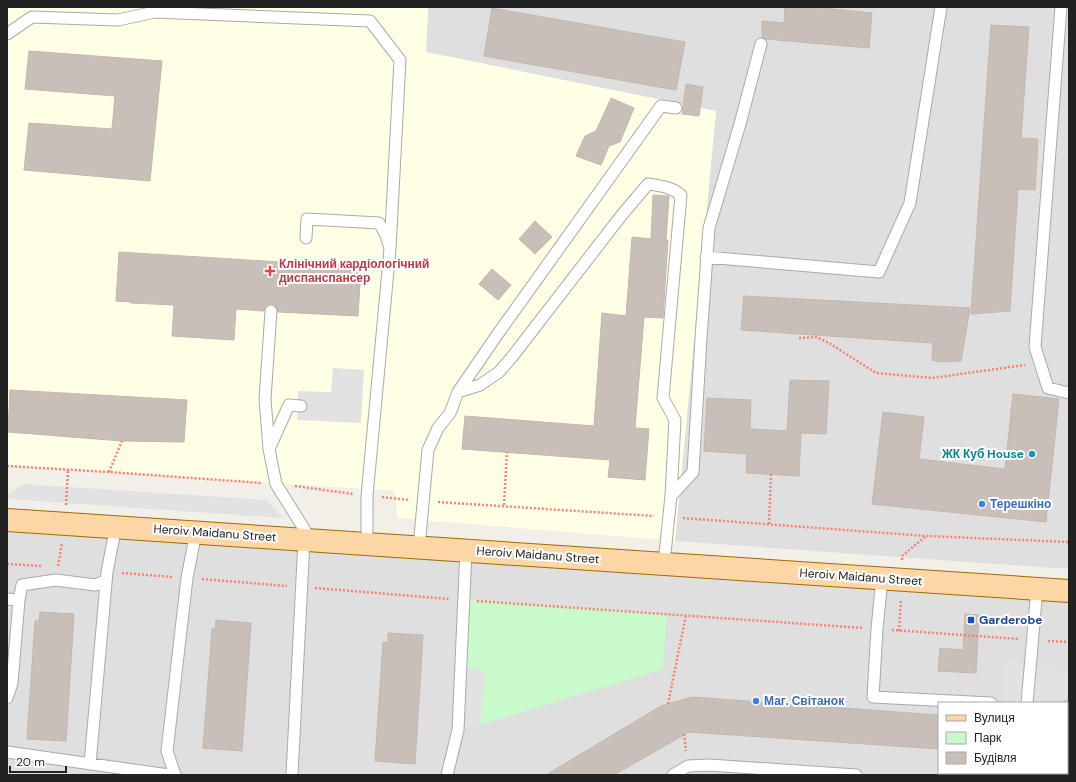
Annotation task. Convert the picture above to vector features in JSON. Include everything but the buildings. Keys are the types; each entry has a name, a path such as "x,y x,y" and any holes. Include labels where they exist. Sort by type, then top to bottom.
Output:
{"main road":[{"name":"Heroiv Maidanu Street","path":"7,520 116,526 1069,591"}],"lane":[{"path":"706,257 879,272 910,203 941,7"},
{"path":"1061,7 1035,347 1048,388 1069,393"},
{"path":"7,34 32,16 118,20 155,12 370,21 400,60 390,249 367,496 367,543"},
{"path":"671,496 693,472 709,228 740,124 761,44"},
{"path":"420,547 428,450 438,428 450,413 458,392 661,106 676,108"},
{"path":"458,392 480,385 499,372 621,216 648,184 665,186 682,195 663,398 675,420 671,496 664,563"},
{"path":"306,238 307,218 379,223 386,235 390,249"},
{"path":"271,311 265,399 269,450 276,484 307,540 302,587 292,775"},
{"path":"269,450 289,405 301,406"},
{"path":"90,764 107,576 116,526"},
{"path":"175,775 167,752 187,578 196,532"},
{"path":"447,775 458,730 466,550"},
{"path":"7,698 22,586 56,580 95,586 107,576"},
{"path":"882,578 873,697 971,702"},
{"path":"1027,702 1037,589"},
{"path":"7,599 19,600"},
{"path":"7,752 169,775"},
{"path":"673,775 688,766 709,765 856,775"}],"path":[{"path":"799,338 816,337 830,343 876,373 932,378 1040,363"},
{"path":"109,472 122,441"},
{"path":"504,505 507,452"},
{"path":"7,466 276,484 367,496 423,501 504,505 926,536 1069,542"},
{"path":"769,524 771,474"},
{"path":"7,564 44,566"},
{"path":"51,566 65,567"},
{"path":"107,576 187,578 463,600 877,630 1069,642"},
{"path":"668,704 686,615"}],"shaded area":[{"path":"7,7 428,7 426,52 716,111 675,541 397,518 395,491 7,465"},
{"path":"428,7 1069,7 1069,569 675,541 716,111 426,52"},
{"path":"333,368 364,370 361,423 297,420 298,391 331,392"},
{"path":"23,484 267,500 283,518 7,499 7,495"},
{"path":"7,521 1069,591 1069,775 7,775"},
{"path":"1017,660 1031,669 1069,672 1069,719 1068,702 1004,702 1006,662"},
{"path":"465,667 485,670 480,725 458,730"}],"green space":[{"path":"469,600 667,614 663,669 480,725 485,670 465,667"}],"place":[{"name":"Клінічний кардіологічний диспанспансер","path":"270,271"},
{"name":"ЖК Куб House","path":"1032,454"},
{"name":"Терешкіно","path":"982,504"},
{"name":"Garderobe","path":"971,620"},
{"name":"Маг. Світанок","path":"756,701"}]}
